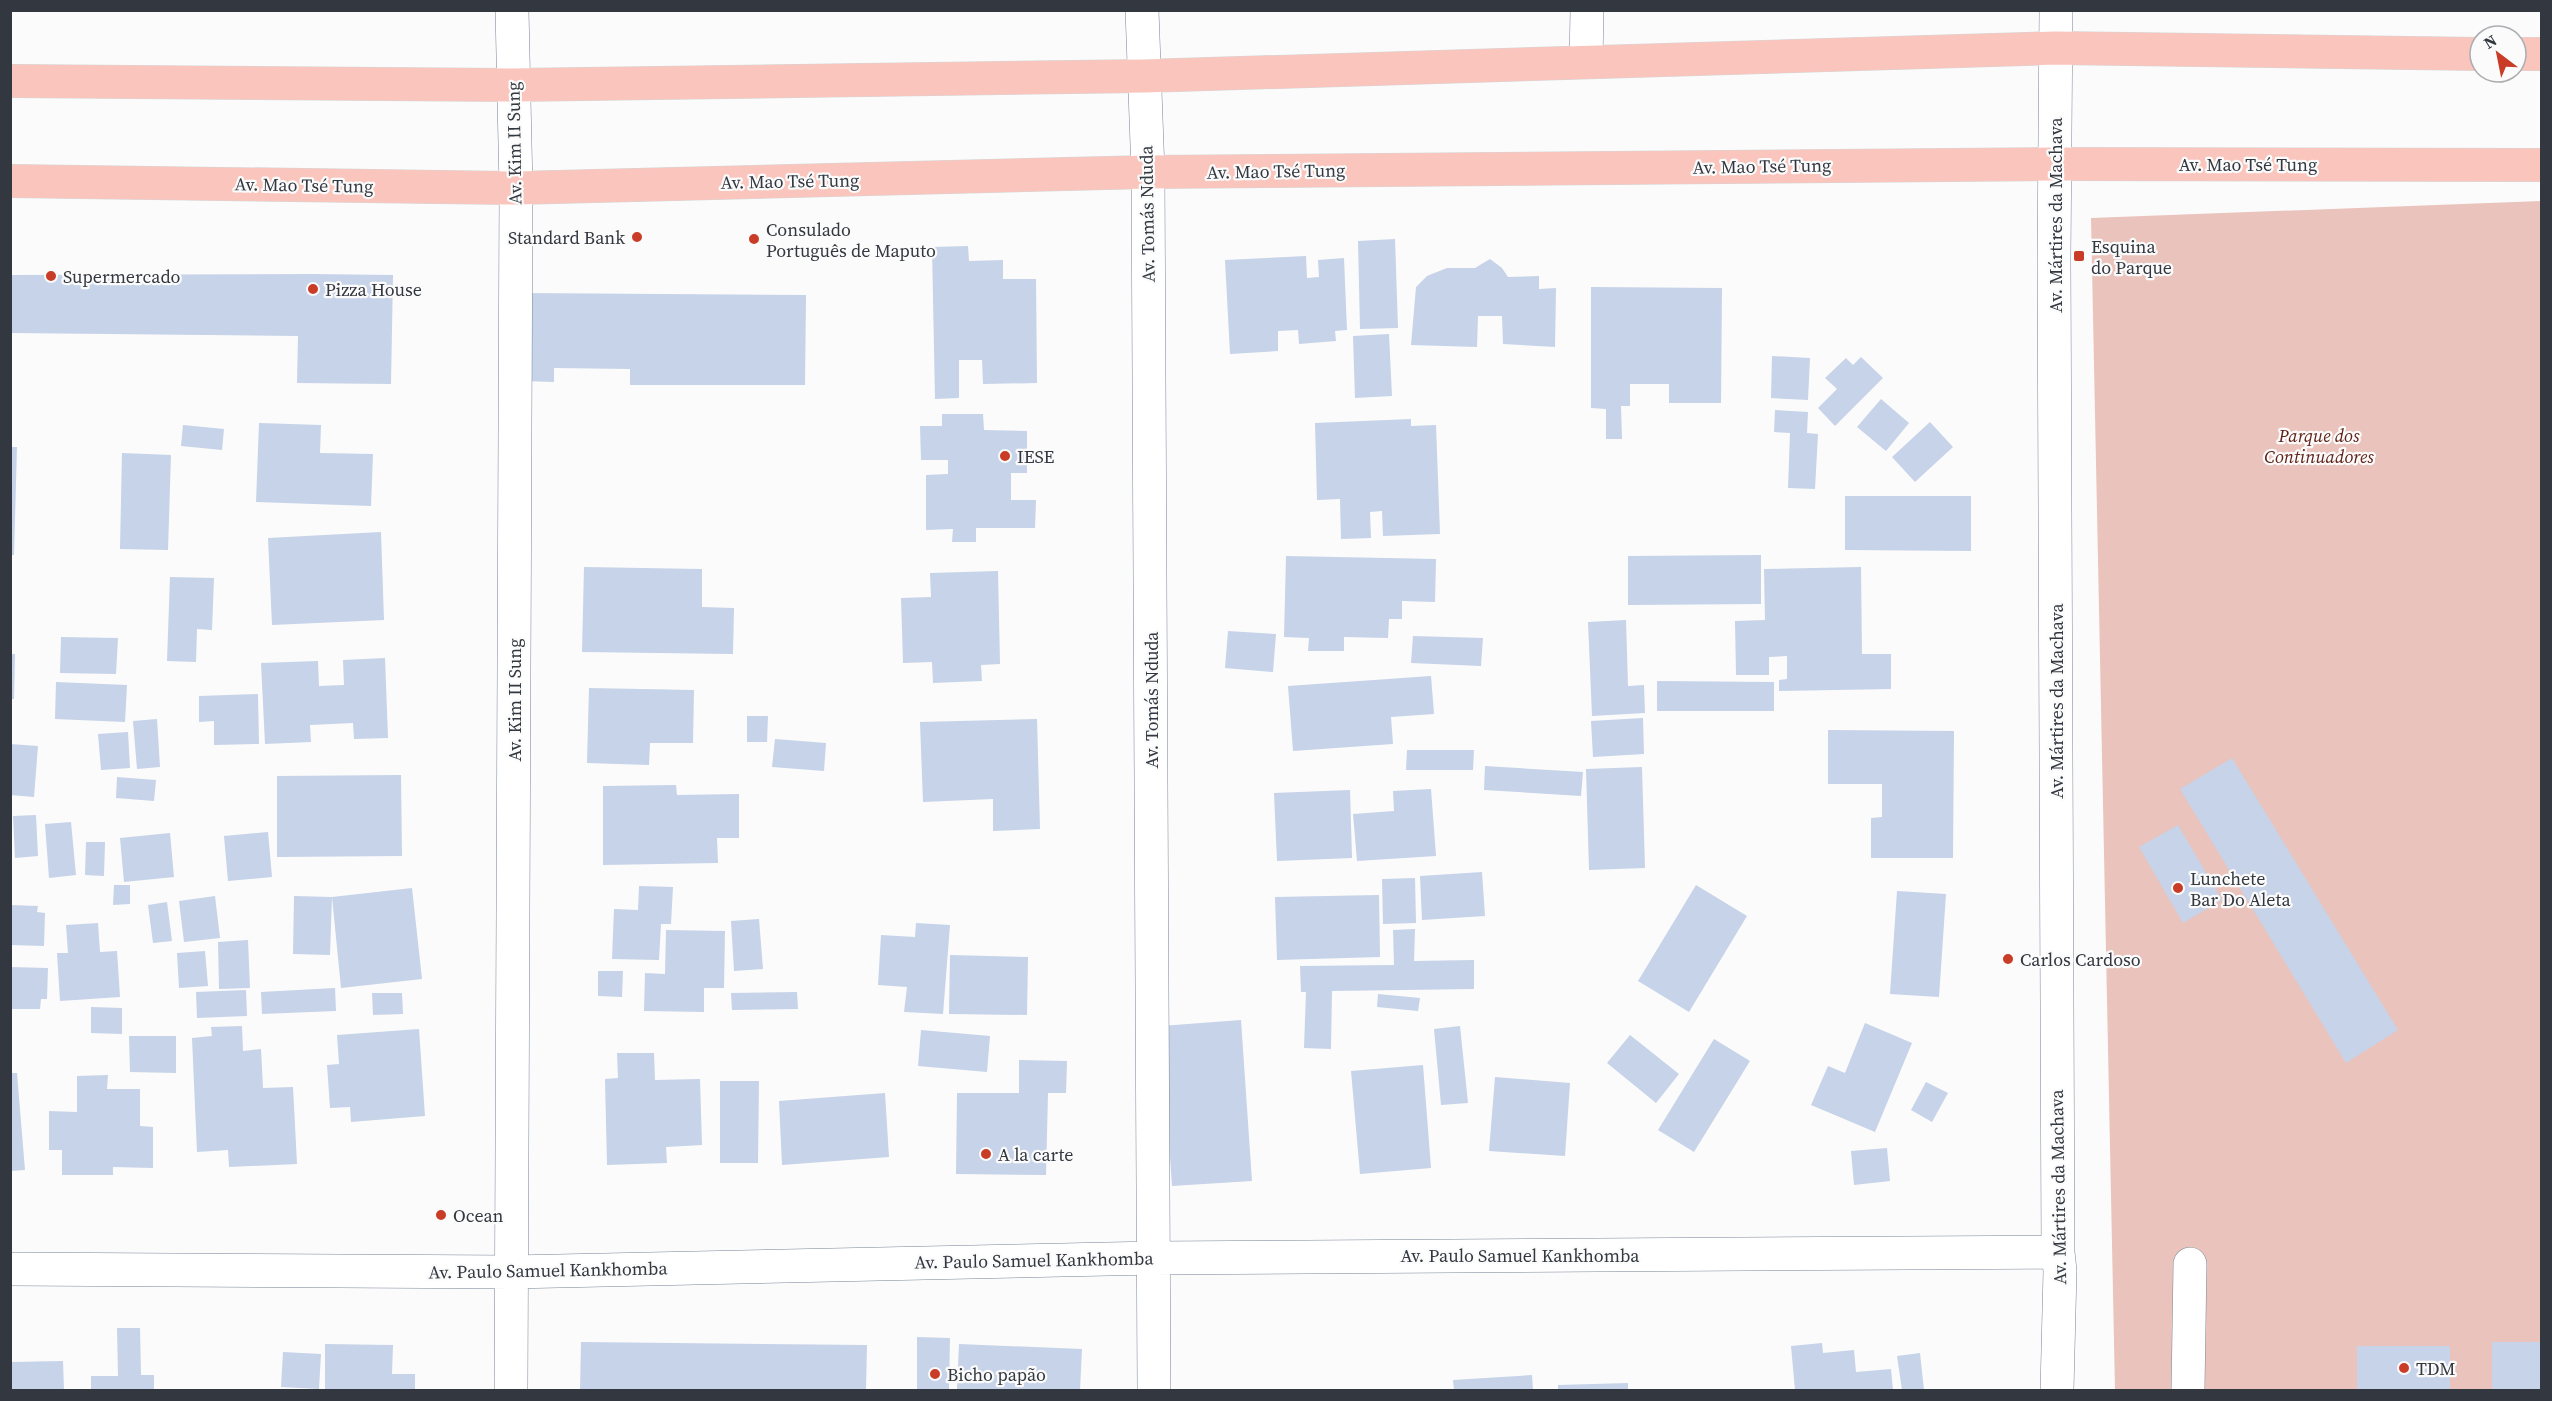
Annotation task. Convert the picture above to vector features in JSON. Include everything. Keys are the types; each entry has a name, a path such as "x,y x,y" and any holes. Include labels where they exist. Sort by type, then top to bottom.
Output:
{"main road":[{"path":"10,81 513,85 1144,76 2056,48 2468,54"},
{"name":"Av. Mao Tsé Tung","path":"10,181 516,188 1148,172 2054,164 2541,165"}],"street":[{"name":"Av. Kim II Sung","path":"511,1390 516,188 512,10"},
{"name":"Av. Tomás Nduda","path":"1142,10 1148,172 1154,1390"},
{"path":"1586,62 1587,10"},
{"name":"Av. Mártires da Machava","path":"2055,10 2058,1252 2060,1271 2057,1390"},
{"name":"Av. Paulo Samuel Kankhomba","path":"10,1269 512,1272 1154,1257 2058,1252"},
{"path":"2188,1390 2190,1264"}],"green space":[{"name":"Parque dos Continuadores","path":"2541,201 2541,1390 2115,1390 2091,218"}],"building":[{"path":"1395,239 1398,328 1360,329 1358,241"},
{"path":"968,246 969,261 1003,260 1003,279 1036,279 1037,383 983,384 982,360 959,360 959,398 935,399 932,247"},
{"path":"1306,256 1307,278 1319,277 1318,260 1344,258 1347,330 1335,331 1336,341 1299,344 1298,330 1278,331 1278,351 1230,354 1225,260"},
{"path":"1490,259 1502,268 1508,277 1539,276 1539,289 1556,288 1555,347 1503,344 1502,316 1478,316 1477,347 1411,345 1416,287 1427,276 1447,268 1475,268"},
{"path":"10,275 393,275 391,384 297,383 298,336 10,333"},
{"path":"1591,287 1722,288 1721,403 1669,403 1669,384 1630,384 1630,406 1621,406 1622,439 1606,439 1606,409 1591,408"},
{"path":"522,293 806,295 805,385 630,385 630,369 554,368 554,382 521,381"},
{"path":"1389,334 1392,396 1355,398 1353,336"},
{"path":"1772,356 1810,358 1808,400 1771,398"},
{"path":"1861,357 1883,378 1835,426 1818,408 1837,389 1825,378 1846,358 1853,365"},
{"path":"1881,399 1909,423 1886,451 1857,427"},
{"path":"1775,410 1808,412 1807,433 1818,434 1815,489 1788,488 1790,433 1774,432"},
{"path":"942,414 983,414 984,430 1027,431 1027,473 1011,473 1011,500 1036,500 1035,528 976,528 976,542 952,542 953,529 926,530 926,475 948,474 948,460 921,460 920,426 942,426"},
{"path":"1411,419 1411,426 1436,425 1440,534 1383,536 1382,511 1370,512 1371,538 1341,539 1340,499 1317,500 1315,423"},
{"path":"1930,422 1953,447 1915,482 1892,457"},
{"path":"259,423 321,425 320,453 373,454 371,506 256,502"},
{"path":"183,425 224,429 222,450 181,446"},
{"path":"10,447 17,447 14,555 10,555"},
{"path":"122,453 171,455 168,550 120,549"},
{"path":"1845,496 1971,496 1971,551 1845,550"},
{"path":"381,532 384,620 272,625 268,538"},
{"path":"1761,555 1761,604 1628,605 1628,556"},
{"path":"1286,556 1436,559 1435,602 1402,601 1402,619 1389,619 1388,638 1344,637 1344,651 1308,651 1309,638 1284,637"},
{"path":"584,567 702,569 702,607 734,608 733,654 582,652"},
{"path":"1861,567 1862,654 1891,654 1891,689 1779,691 1779,680 1787,679 1787,656 1769,657 1769,675 1736,675 1735,621 1765,620 1764,569"},
{"path":"998,571 1000,664 981,665 982,681 933,683 932,662 903,663 901,598 931,597 930,573"},
{"path":"170,577 214,578 212,630 197,629 196,662 167,661"},
{"path":"1626,620 1628,686 1644,685 1645,713 1592,716 1588,622"},
{"path":"1228,631 1276,634 1273,672 1225,668"},
{"path":"1413,636 1483,638 1481,666 1411,663"},
{"path":"61,637 118,638 116,674 60,673"},
{"path":"10,654 15,654 14,699 10,699"},
{"path":"385,658 388,738 354,739 353,723 310,725 311,742 265,744 261,663 318,661 319,686 344,685 343,660"},
{"path":"1431,676 1434,714 1391,717 1393,744 1293,751 1288,686"},
{"path":"1657,681 1774,682 1774,711 1657,711"},
{"path":"56,682 127,685 125,722 55,719"},
{"path":"589,688 694,690 693,743 650,743 649,765 587,763"},
{"path":"258,694 259,744 214,745 214,721 199,722 199,696"},
{"path":"747,716 768,716 767,742 747,742"},
{"path":"1643,718 1644,754 1593,757 1591,721"},
{"path":"157,719 160,767 137,769 133,721"},
{"path":"1037,719 1040,829 993,831 993,799 923,802 920,722"},
{"path":"1828,730 1954,731 1953,858 1871,858 1871,818 1882,817 1882,784 1828,784"},
{"path":"128,732 130,768 101,770 98,734"},
{"path":"775,739 826,743 824,771 772,767"},
{"path":"10,744 38,746 34,797 10,795"},
{"path":"1407,750 1474,750 1473,770 1406,770"},
{"path":"2232,758 2398,1030 2346,1063 2180,789"},
{"path":"1485,766 1583,772 1581,796 1484,790"},
{"path":"1642,767 1645,868 1589,870 1586,769"},
{"path":"401,775 402,856 277,857 277,776"},
{"path":"117,777 156,780 154,801 116,798"},
{"path":"676,785 677,795 739,794 739,838 717,838 718,863 603,865 603,786"},
{"path":"1431,789 1436,856 1357,861 1353,814 1394,811 1393,791"},
{"path":"1350,790 1352,858 1277,861 1274,793"},
{"path":"36,815 38,856 15,858 13,816"},
{"path":"71,822 76,875 49,878 45,824"},
{"path":"2178,825 2222,900 2183,923 2139,847"},
{"path":"268,832 272,877 228,881 224,836"},
{"path":"170,833 174,877 124,882 120,838"},
{"path":"86,842 105,842 104,876 85,875"},
{"path":"1482,872 1485,916 1422,920 1420,876"},
{"path":"1415,878 1416,923 1383,924 1382,879"},
{"path":"114,885 130,885 130,904 113,905"},
{"path":"1696,885 1747,916 1689,1012 1638,981"},
{"path":"639,886 673,887 671,924 661,924 659,960 612,959 614,909 638,910"},
{"path":"412,888 422,979 341,988 332,897"},
{"path":"1897,891 1946,894 1939,997 1890,994"},
{"path":"1379,895 1380,957 1277,960 1275,897"},
{"path":"215,896 220,938 184,942 179,901"},
{"path":"294,896 332,897 330,955 293,954"},
{"path":"167,902 172,941 153,943 148,905"},
{"path":"10,905 38,906 37,912 45,913 44,946 10,945"},
{"path":"759,919 763,969 734,971 731,921"},
{"path":"98,923 100,952 117,951 120,997 60,1001 57,953 68,953 66,925"},
{"path":"916,923 950,925 943,1014 904,1012 907,987 878,985 881,935 915,937"},
{"path":"1415,929 1414,961 1474,960 1474,989 1332,991 1331,1049 1304,1048 1306,992 1301,992 1300,966 1394,965 1393,930"},
{"path":"666,930 725,931 724,988 704,988 704,1012 644,1011 645,973 665,974"},
{"path":"248,940 250,988 219,989 218,942"},
{"path":"205,951 208,986 179,988 177,953"},
{"path":"950,955 1028,957 1027,1015 949,1014"},
{"path":"10,967 48,968 47,999 41,999 40,1009 10,1009"},
{"path":"598,971 623,971 622,997 598,996"},
{"path":"335,988 336,1011 262,1014 261,992"},
{"path":"246,990 247,1016 197,1018 196,992"},
{"path":"797,992 798,1009 732,1010 731,993"},
{"path":"372,993 402,993 403,1014 373,1015"},
{"path":"1378,994 1420,998 1418,1011 1377,1007"},
{"path":"91,1007 122,1008 122,1034 91,1033"},
{"path":"1241,1020 1252,1181 1172,1186 1161,1026"},
{"path":"1865,1023 1912,1043 1875,1132 1811,1105 1828,1066 1845,1073"},
{"path":"242,1026 243,1051 261,1049 263,1088 293,1087 297,1164 229,1167 228,1150 197,1152 192,1038 212,1036 211,1027"},
{"path":"1460,1026 1468,1103 1441,1105 1434,1029"},
{"path":"419,1029 425,1116 351,1122 350,1107 330,1108 327,1065 339,1064 337,1035"},
{"path":"921,1030 990,1036 987,1072 918,1066"},
{"path":"1630,1035 1679,1074 1656,1103 1607,1063"},
{"path":"129,1036 176,1036 176,1073 130,1072"},
{"path":"1714,1039 1750,1061 1694,1152 1658,1130"},
{"path":"617,1053 654,1053 655,1080 700,1079 702,1145 666,1147 667,1163 607,1165 605,1079 618,1078"},
{"path":"1019,1060 1067,1061 1066,1093 1048,1093 1046,1175 956,1174 957,1093 1019,1093"},
{"path":"1423,1065 1431,1168 1360,1174 1351,1071"},
{"path":"10,1073 17,1073 25,1170 10,1171"},
{"path":"108,1075 107,1089 140,1089 140,1126 153,1127 153,1168 113,1167 113,1175 62,1175 62,1150 49,1150 49,1111 77,1112 77,1076"},
{"path":"1495,1077 1570,1083 1565,1156 1489,1151"},
{"path":"720,1081 759,1081 758,1163 720,1163"},
{"path":"1926,1082 1948,1093 1932,1122 1911,1110"},
{"path":"885,1093 889,1157 782,1165 779,1101"},
{"path":"1887,1148 1890,1181 1854,1185 1851,1151"},
{"path":"117,1328 140,1328 141,1375 154,1375 154,1390 91,1390 91,1376 118,1376"},
{"path":"917,1337 950,1338 949,1390 917,1390"},
{"path":"581,1342 867,1345 866,1390 580,1390"},
{"name":"TDM","path":"2492,1342 2542,1342 2542,1390 2492,1390"},
{"path":"1822,1343 1823,1353 1854,1350 1856,1372 1891,1369 1893,1390 1795,1390 1791,1346"},
{"path":"325,1344 393,1345 392,1374 415,1374 415,1390 325,1389"},
{"path":"959,1344 1082,1349 1080,1390 957,1390"},
{"name":"TDM","path":"2357,1346 2450,1346 2450,1390 2357,1390"},
{"path":"283,1352 321,1354 319,1389 281,1387"},
{"path":"1920,1353 1924,1390 1902,1390 1897,1356"},
{"path":"63,1361 64,1390 10,1390 10,1362"},
{"path":"1532,1375 1533,1390 1454,1390 1453,1380"},
{"path":"1628,1383 1628,1390 1558,1390 1558,1385"}],"place":[{"name":"Standard Bank","path":"637,237"},
{"name":"Consulado Português de Maputo","path":"754,239"},
{"name":"Esquina do Parque","path":"2079,256"},
{"name":"Supermercado","path":"51,276"},
{"name":"Pizza House","path":"313,289"},
{"name":"IESE","path":"1005,456"},
{"name":"Lunchete Bar Do Aleta","path":"2178,888"},
{"name":"Carlos Cardoso","path":"2008,959"},
{"name":"A la carte","path":"986,1154"},
{"name":"Ocean","path":"441,1215"},
{"name":"TDM","path":"2404,1368"},
{"name":"Bicho papão","path":"935,1374"}]}
